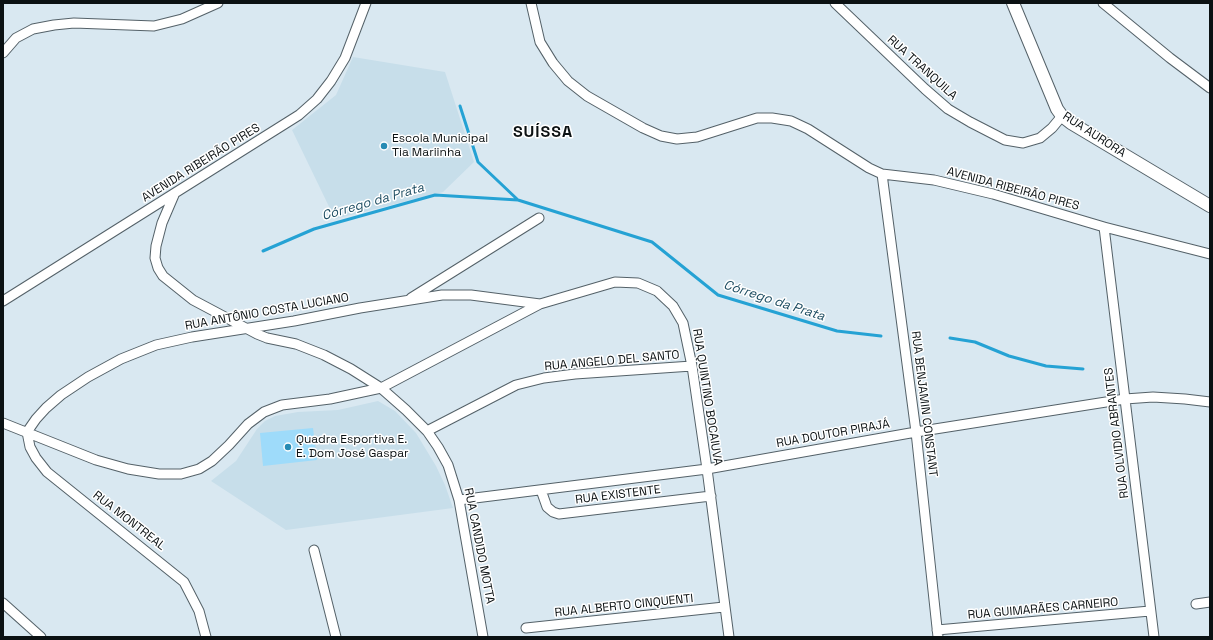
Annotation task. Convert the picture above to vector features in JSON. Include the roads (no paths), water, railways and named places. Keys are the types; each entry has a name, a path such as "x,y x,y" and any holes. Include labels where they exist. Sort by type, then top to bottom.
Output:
{"street":[{"path":"3,53 16,38 34,29 74,23 154,26 182,19 218,3"},
{"name":"AVENIDA RIBEIRÃO PIRES","path":"3,301 294,119 317,99 331,81 345,58 366,3"},
{"name":"AVENIDA RIBEIRÃO PIRES","path":"531,3 540,42 553,64 568,81 587,96 643,128 661,136 677,139 698,137 757,118 772,118 791,121 808,129 869,168 882,174 934,180 964,186 1104,227 1210,254"},
{"name":"RUA TRANQUILA","path":"835,3 948,109 1005,140 1023,143 1040,138 1052,128 1062,116"},
{"name":"RUA AURORA","path":"1013,3 1057,109 1062,116 1071,123 1210,206"},
{"path":"1103,3 1170,58 1210,88"},
{"name":"RUA BENJAMIN CONSTANT","path":"882,174 916,432 938,634"},
{"name":"RUA CANDIDO MOTTA","path":"174,195 162,224 156,246 155,258 158,268 164,276 193,300 245,328 267,338 296,344 324,355 351,369 381,388 427,431 448,465 459,500 483,637"},
{"path":"408,300 539,218"},
{"name":"RUA OLVIDIO ABRANTES","path":"1104,227 1154,637"},
{"name":"RUA QUINTINO BOCAIUVA","path":"540,304 616,282 638,283 658,291 673,306 683,323 692,366 707,468 728,637"},
{"name":"RUA ANTÔNIO COSTA LUCIANO","path":"27,432 36,419 61,395 88,377 121,359 156,345 192,337 442,295 471,295 540,304"},
{"path":"3,423 96,460 128,469 159,474 181,474 199,469 212,461 248,424 264,412 282,405 330,399 381,388 540,304"},
{"name":"RUA ANGELO DEL SANTO","path":"427,431 516,385 530,381 575,374 692,366"},
{"name":"RUA DOUTOR PIRAJÁ","path":"459,500 707,468 1125,398 1185,398 1210,402"},
{"name":"RUA MONTREAL","path":"27,432 30,447 36,458 47,472 184,582 199,611 206,637"},
{"name":"RUA EXISTENTE","path":"541,490 548,507 553,512 558,514 711,496"},
{"path":"314,550 336,637"},
{"path":"1196,604 1210,602"},
{"path":"3,603 42,637"},
{"name":"RUA ALBERTO CINQUENTI","path":"526,628 724,607"},
{"name":"RUA GUIMARÃES CARNEIRO","path":"938,634 1150,611"}],"waterway":[{"name":"Córrego da Prata","path":"460,106 478,162 518,200"},
{"name":"Córrego da Prata","path":"263,251 314,229 435,195 518,200 652,242 718,295 837,331 881,336"},
{"name":"Córrego da Prata","path":"950,338 975,342 1009,356 1046,366 1083,369"}],"place":[{"name":"Escola Municipal Tia Mariinha","path":"384,146"},
{"name":"Quadra Esportiva E. E. Dom José Gaspar","path":"288,447"}],"district":[{"name":"SUÍSSA","path":"543,133"}]}
